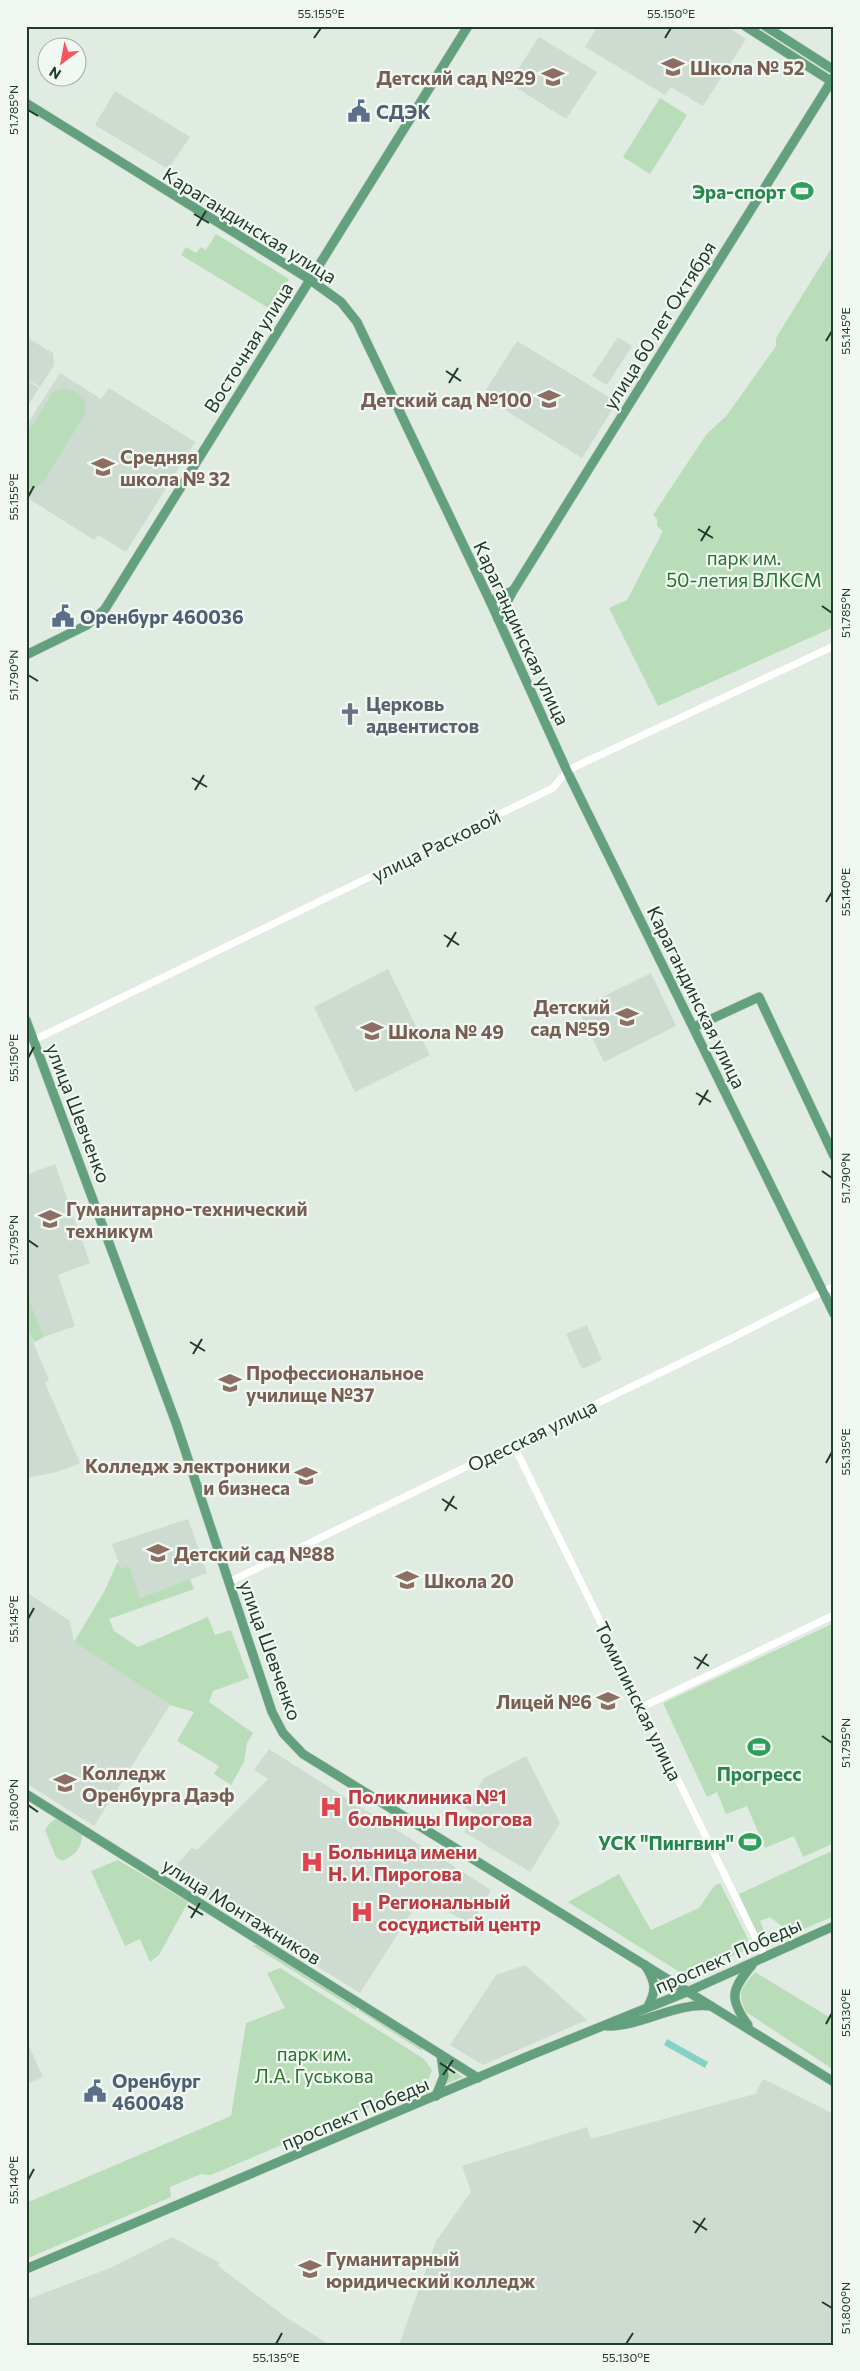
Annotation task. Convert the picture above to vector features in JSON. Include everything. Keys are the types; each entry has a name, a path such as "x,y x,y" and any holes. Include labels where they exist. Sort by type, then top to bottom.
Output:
{"main road":[{"name":"Восточная улица","path":"26,655 87,625 105,609 468,26"},
{"path":"745,26 833,80"},
{"path":"765,26 834,70"},
{"name":"улица 60 лет Октября","path":"498,618 513,591 833,80"},
{"name":"Карагандинская улица","path":"26,103 309,279 341,302 356,322 490,601 568,771 834,1314"},
{"path":"490,601 513,591"},
{"path":"694,1027 759,998 834,1156"},
{"name":"улица Шевченко","path":"26,1020 176,1423 272,1712 283,1733 298,1750 834,2082"},
{"name":"улица Монтажников","path":"26,1794 478,2078"},
{"name":"проспект Победы","path":"26,2269 689,1991 834,1926"},
{"path":"752,2030 736,2008 733,2000 736,1988 754,1962"},
{"path":"644,1963 655,1984 655,1992 647,2008"},
{"path":"602,2026 625,2026 691,2005 715,2007"},
{"path":"436,2096 444,2076 442,2055"}],"street":[{"name":"улица Расковой","path":"34,1040 554,788 568,771 834,646"},
{"name":"Одесская улица","path":"229,1582 834,1286"},
{"name":"Томилинская улица","path":"513,1444 765,1957"},
{"path":"642,1706 834,1615"}],"shaded area":[{"name":"Школа № 52","path":"598,26 726,26 746,39 703,106 671,87 665,95 585,47"},
{"name":"Детский сад №29","path":"539,37 597,72 566,119 509,83"},
{"path":"115,91 190,137 168,169 95,125"},
{"path":"26,337 53,353 54,365 40,387 26,379"},
{"path":"618,337 632,346 607,385 592,376"},
{"name":"Детский сад №100","path":"517,341 617,402 582,458 482,396"},
{"name":"Средняя школа № 32","path":"60,373 101,399 109,388 195,442 126,552 98,535 94,540 26,497 26,426"},
{"path":"26,380 39,388 26,409"},
{"name":"Школа № 49","path":"388,969 430,1055 355,1092 314,1007"},
{"name":"Детский сад №59","path":"651,973 676,1026 604,1062 578,1009"},
{"name":"Гуманитарно-технический техникум","path":"55,1164 90,1263 58,1275 75,1326 44,1337 26,1292 26,1175"},
{"path":"26,1325 49,1380 45,1383 80,1463 57,1472 26,1478"},
{"path":"587,1325 602,1360 582,1369 566,1334"},
{"name":"Детский сад №88","path":"188,1519 207,1573 140,1598 129,1567 121,1569 112,1544"},
{"path":"26,1592 70,1621 74,1642 170,1705 94,1826 26,1783"},
{"name":"Больница имени Н. И. Пирогова","path":"269,1749 491,1890 471,1925 422,1896 360,1993 168,1874 192,1848 197,1850 268,1779 254,1770"},
{"path":"526,1756 560,1823 530,1872 464,1832 474,1814 465,1808 484,1778"},
{"path":"525,1965 587,2020 483,2065 450,2045 496,1975"},
{"path":"26,2039 43,2077 26,2085"},
{"path":"763,2079 834,2114 834,2345 399,2345 436,2241 471,2192 462,2166 587,2127 591,2139 755,2094"},
{"path":"172,2237 220,2263 218,2266 287,2318 330,2345 26,2345 26,2300 110,2268"}],"green space":[{"path":"660,98 687,115 650,174 623,157"},
{"path":"216,234 289,279 270,309 181,255 186,247 196,253 201,247 206,250"},
{"name":"парк им. 50-летия ВЛКСМ","path":"834,244 834,627 658,706 609,608 627,600 663,531 657,526 657,519 653,515 706,435 727,415 776,346 776,338"},
{"path":"63,388 75,391 85,400 86,413 43,482 34,489 26,487 26,435 53,392"},
{"path":"26,1292 44,1337 34,1342 26,1325"},
{"path":"117,1563 119,1563 121,1569 129,1566 140,1598 190,1579 194,1589 109,1619 114,1631 138,1647 208,1617 215,1635 231,1630 249,1678 213,1691 209,1702 253,1733 247,1743 244,1762 231,1785 214,1774 219,1766 177,1741 194,1712 170,1705 74,1642 104,1592"},
{"name":"Прогресс","path":"834,1623 834,1843 803,1857 794,1836 765,1848 747,1806 726,1814 717,1792 707,1797 663,1703"},
{"path":"57,1818 82,1834 81,1844 77,1851 62,1861 56,1857 45,1830"},
{"path":"834,1850 834,1916 792,1934 770,1917 760,1921 765,1933 758,1937 739,1894"},
{"path":"118,1860 188,1902 159,1955 150,1962 140,1939 125,1946 91,1871"},
{"path":"619,1874 651,1930 699,1908 715,1885 720,1883 748,1939 744,1951 711,1965 707,1962 700,1969 686,1976 568,1902"},
{"path":"258,1944 356,2007 356,2010 253,1946"},
{"name":"парк им. Л.А. Гуськова","path":"280,1968 424,2059 432,2070 427,2083 211,2175 201,2174 170,2187 171,2197 26,2259 26,2203 231,2116 246,2023 285,2008 267,1973"},
{"path":"755,1972 834,2020 834,2070 746,2012 741,2000 742,1990"},
{"path":"360,2009 421,2047 422,2051 359,2011"},
{"path":"448,2067 463,2077 446,2084"}],"water":[{"path":"667,2039 708,2062 705,2068 664,2045"}],"place":[{"name":"Школа № 52","path":"673,67"},
{"name":"Детский сад №29","path":"553,77"},
{"name":"СДЭК","path":"359,111"},
{"name":"Эра-спорт","path":"802,191"},
{"name":"Детский сад №100","path":"549,399"},
{"name":"Средняя школа № 32","path":"103,467"},
{"name":"Оренбург 460036","path":"63,616"},
{"name":"Церковь адвентистов","path":"350,714"},
{"name":"Детский сад №59","path":"627,1017"},
{"name":"Школа № 49","path":"372,1031"},
{"name":"Гуманитарно-технический техникум","path":"50,1219"},
{"name":"Профессиональное училище №37","path":"230,1383"},
{"name":"Колледж электроники и бизнеса","path":"306,1476"},
{"name":"Детский сад №88","path":"158,1553"},
{"name":"Школа 20","path":"407,1580"},
{"name":"Лицей №6","path":"608,1701"},
{"name":"Прогресс","path":"759,1747"},
{"name":"Колледж Оренбурга Даэф","path":"65,1783"},
{"name":"Поликлиника №1 больницы Пирогова","path":"331,1807"},
{"name":"УСК \"Пингвин\"","path":"750,1842"},
{"name":"Больница имени Н. И. Пирогова","path":"312,1862"},
{"name":"Региональный сосудистый центр","path":"362,1912"},
{"name":"Оренбург 460048","path":"95,2091"},
{"name":"Гуманитарный юридический колледж","path":"310,2269"}]}
